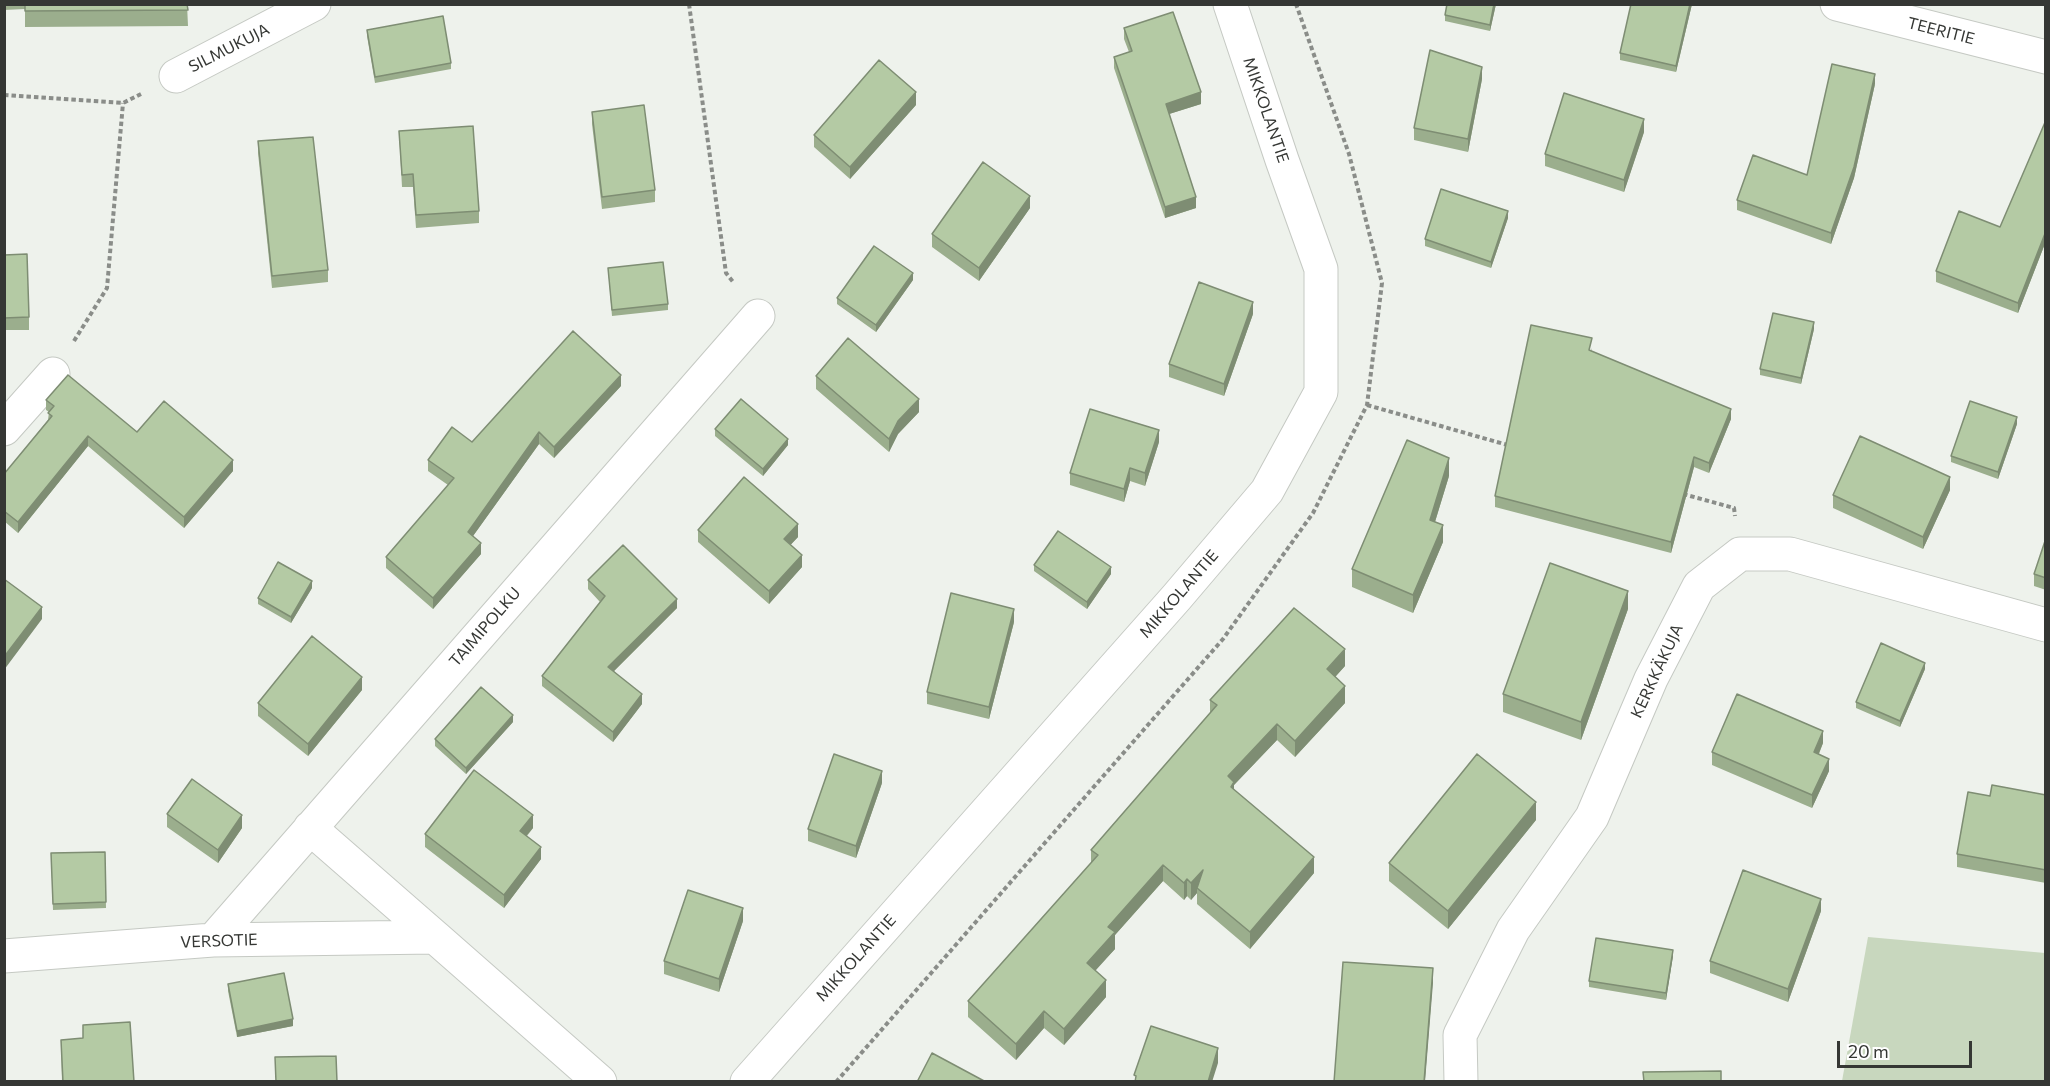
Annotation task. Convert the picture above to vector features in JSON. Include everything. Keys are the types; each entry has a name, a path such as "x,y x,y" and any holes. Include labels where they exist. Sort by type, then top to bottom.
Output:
{"street":[{"name":"SILMUKUJA","path":"176,76 314,4"},
{"name":"MIKKOLANTIE","path":"747,1082 1176,598 1267,491 1321,392 1321,269 1230,4"},
{"name":"TEERITIE","path":"1837,4 2046,57"},
{"name":"TAIMIPOLKU","path":"213,940 758,315"},
{"path":"4,429 53,375"},
{"path":"1740,554 1790,554 2046,625"},
{"name":"KERKKÄKUJA","path":"1461,1082 1460,1035 1513,930 1592,817 1651,679 1698,586 1740,554"},
{"path":"310,828 600,1082"},
{"name":"VERSOTIE","path":"4,956 213,940 435,937"}],"path":[{"path":"689,4 726,273 758,315"},
{"path":"4,95 123,103 176,76"},
{"path":"53,375 107,288 123,103"},
{"path":"1367,405 1516,447"},
{"path":"1677,492 1734,508 1740,554"}],"green space":[{"path":"1868,937 2045,953 2045,1081 1842,1081"}],"building":[{"path":"25,4 187,4 188,10 25,11"},
{"path":"1447,4 1494,4 1490,25 1445,15"},
{"path":"1631,4 1690,4 1676,66 1620,53"},
{"path":"1173,12 1201,92 1166,104 1196,197 1165,207 1114,57 1132,51 1124,28"},
{"path":"443,16 451,63 375,77 367,30"},
{"path":"1430,50 1482,67 1468,139 1414,128"},
{"path":"879,60 916,92 850,167 814,135"},
{"path":"1832,64 1875,74 1854,167 1831,233 1737,200 1753,155 1807,175"},
{"path":"1564,93 1644,119 1624,180 1545,154"},
{"path":"644,105 655,190 602,197 592,112"},
{"path":"2046,120 2046,231 2018,303 1936,271 1959,211 2000,227"},
{"path":"473,126 479,211 416,215 413,174 402,175 399,131"},
{"path":"313,137 328,270 272,276 258,141"},
{"path":"983,162 1030,196 979,268 932,234"},
{"path":"1441,189 1508,211 1491,262 1425,239"},
{"path":"874,246 913,273 876,325 837,298"},
{"path":"27,254 29,317 4,318 4,255"},
{"path":"663,262 668,304 612,310 608,268"},
{"path":"1199,282 1253,302 1224,384 1169,364"},
{"path":"1773,313 1814,322 1801,378 1760,369"},
{"path":"1531,325 1592,338 1589,350 1731,409 1709,463 1694,457 1671,542 1495,496"},
{"path":"573,331 621,375 554,447 539,432 468,532 481,543 433,598 386,557 454,478 428,460 452,427 472,442"},
{"path":"848,338 919,399 898,421 889,439 816,376"},
{"path":"68,375 137,432 164,401 233,460 184,517 88,436 18,522 4,511 4,474 52,416 48,413 54,406 46,400"},
{"path":"741,399 788,439 763,469 715,429"},
{"path":"1970,401 2017,417 1998,472 1951,456"},
{"path":"1090,409 1159,430 1145,473 1130,468 1124,489 1070,473"},
{"path":"1860,436 1950,477 1923,537 1833,495"},
{"path":"1407,440 1449,458 1430,520 1443,525 1413,595 1352,569"},
{"path":"744,477 798,524 784,539 802,555 769,591 698,530"},
{"path":"1058,531 1111,567 1087,602 1034,565"},
{"path":"2046,538 2046,578 2034,574"},
{"path":"623,545 677,599 608,667 642,694 613,732 542,676 605,596 588,580"},
{"path":"278,562 312,581 291,617 258,598"},
{"path":"1550,563 1628,591 1581,722 1503,694"},
{"path":"4,579 42,607 4,657"},
{"path":"951,593 1014,609 989,707 927,692"},
{"path":"1294,608 1345,649 1327,669 1345,686 1295,741 1277,724 1228,776 1234,782 1231,787 1314,857 1250,932 1197,888 1203,870 1191,883 1187,879 1184,883 1163,865 1108,927 1115,932 1087,963 1106,980 1064,1029 1044,1011 1016,1044 968,1001 1098,855 1091,850 1217,705 1210,700"},
{"path":"312,636 362,677 308,744 258,703"},
{"path":"1881,643 1925,663 1900,721 1856,702"},
{"path":"481,687 513,715 466,768 435,739"},
{"path":"1737,694 1823,731 1814,752 1829,759 1812,795 1712,752"},
{"path":"834,754 882,771 856,846 808,829"},
{"path":"1477,754 1536,802 1448,911 1389,863"},
{"path":"474,770 533,815 520,831 541,847 504,895 425,834"},
{"path":"192,779 242,815 218,850 167,814"},
{"path":"1992,785 2046,795 2046,870 1957,854 1968,792 1990,796"},
{"path":"105,852 106,902 53,904 51,853"},
{"path":"1743,870 1821,899 1788,989 1710,961"},
{"path":"688,890 743,908 719,979 664,961"},
{"path":"1596,938 1673,950 1666,993 1589,981"},
{"path":"1343,962 1433,968 1424,1082 1334,1082"},
{"path":"284,973 293,1019 237,1031 228,984"},
{"path":"130,1022 134,1082 63,1082 61,1040 83,1038 83,1025"},
{"path":"1151,1026 1218,1048 1208,1082 1135,1082 1136,1076 1134,1075"},
{"path":"932,1053 986,1082 917,1082"},
{"path":"336,1056 337,1082 276,1082 275,1057"},
{"path":"1721,1071 1721,1082 1644,1082 1643,1072"}]}
